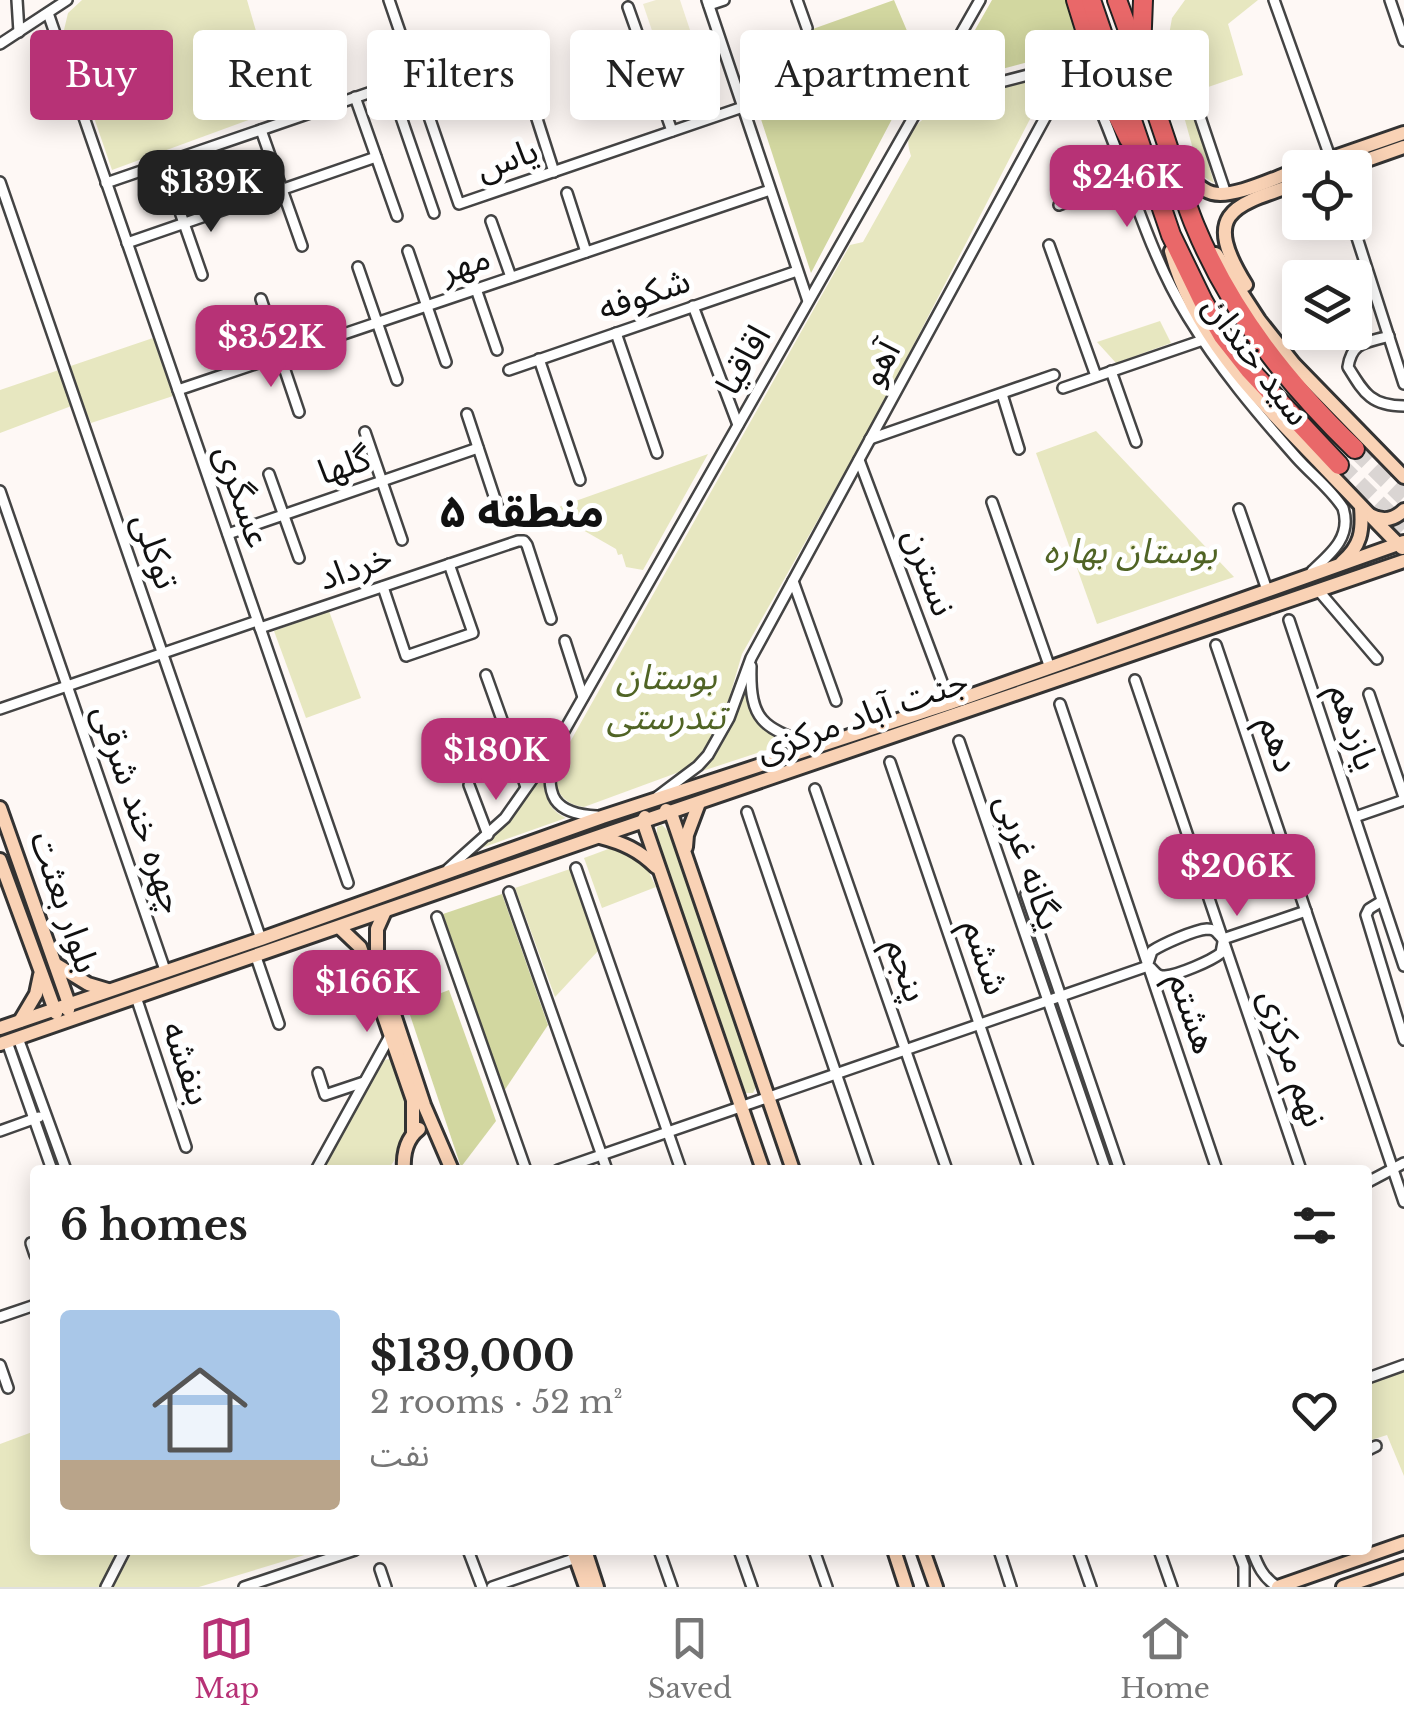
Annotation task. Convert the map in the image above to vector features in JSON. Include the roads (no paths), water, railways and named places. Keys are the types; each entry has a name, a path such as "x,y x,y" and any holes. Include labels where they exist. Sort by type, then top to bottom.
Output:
{"highway":[{"path":"1076,0 1103,86 1150,175"},
{"path":"1092,0 1165,219 1202,301 1250,370 1340,465"},
{"path":"1117,0 1128,30"},
{"path":"1142,30 1143,0"},
{"path":"1159,120 1202,241 1244,320 1292,384 1355,449"}],"main road":[{"path":"1364,150 1404,134"},
{"path":"1372,158 1404,147"},
{"path":"1171,156 1210,193 1226,194 1282,175"},
{"path":"1282,189 1245,202 1226,222 1223,236 1228,254 1294,364"},
{"path":"1188,208 1259,320 1294,364 1404,475"},
{"path":"1165,219 1182,282 1216,341 1259,399 1402,546"},
{"path":"1365,510 1384,520 1404,510"},
{"path":"1339,565 1352,554 1362,536 1365,510"},
{"name":"جنت آباد مرکزی","path":"0,1028 602,816 950,703 1306,576 1402,546"},
{"name":"جنت آباد مرکزی","path":"8,1041 1404,561"},
{"path":"1346,580 1404,569"},
{"path":"1172,624 1179,638"},
{"path":"761,1165 643,822 652,800 670,813 791,1165"},
{"path":"685,854 687,835 699,802"},
{"name":"بلوار بعثت","path":"0,808 69,1004 65,1022"},
{"path":"597,837 625,843 661,872"},
{"name":"بلوار بعثت","path":"0,860 54,1010 65,1022"},
{"path":"386,911 369,952 390,1036 413,1100 413,1134"},
{"path":"340,928 377,963 450,1165"},
{"path":"55,964 88,984 108,990"},
{"path":"20,1021 36,994 40,973"},
{"path":"404,1165 407,1143 413,1134 423,1128 435,1133"},
{"path":"1372,1554 1404,1543"},
{"path":"580,1555 586,1587"},
{"path":"581,1555 597,1587"},
{"path":"896,1555 906,1587"},
{"path":"924,1555 936,1587"},
{"path":"1278,1587 1370,1555"},
{"path":"1342,1587 1368,1583 1404,1566"}],"street":[{"path":"17,0 19,32"},
{"path":"0,44 67,0"},
{"path":"389,0 399,30"},
{"path":"724,0 708,2 740,98"},
{"path":"797,0 806,28"},
{"name":"اقاقیا","path":"963,30 980,0"},
{"path":"1274,0 1327,150"},
{"path":"1390,0 1404,40"},
{"path":"628,7 672,131"},
{"name":"عسگری","path":"48,13 348,883"},
{"path":"106,183 367,93"},
{"path":"356,97 397,216"},
{"name":"یاس","path":"430,120 459,204 740,108"},
{"path":"402,120 434,213"},
{"path":"537,120 554,172"},
{"path":"747,120 808,301"},
{"name":"اقاقیا","path":"442,874 505,818 555,747 912,120"},
{"name":"آهو","path":"652,800 708,755 729,718 751,658 1044,120"},
{"name":"سید خندان","path":"1105,120 1169,283 1203,340 1260,416 1344,508 1347,523 1342,540 1306,576"},
{"path":"1201,120 1226,194"},
{"path":"261,130 302,246"},
{"path":"127,243 376,157"},
{"path":"163,164 202,275"},
{"path":"1059,204 1128,178"},
{"name":"توکلی","path":"0,182 261,939"},
{"name":"مهر","path":"178,390 770,190"},
{"path":"567,193 586,252"},
{"path":"492,220 511,278"},
{"path":"1358,240 1404,384"},
{"path":"1048,245 1096,376"},
{"path":"408,251 446,362"},
{"path":"358,267 397,380"},
{"name":"شکوفه","path":"509,370 797,271"},
{"path":"476,289 497,350"},
{"path":"261,299 299,412"},
{"path":"693,306 738,425"},
{"path":"616,333 656,454"},
{"path":"1388,336 1356,346 1348,367 1368,396 1380,404 1404,406"},
{"path":"1063,388 1203,340"},
{"path":"539,359 580,480"},
{"path":"1110,371 1136,442"},
{"path":"870,439 1054,376"},
{"path":"1002,394 1019,449"},
{"path":"467,414 498,508"},
{"path":"366,432 402,540"},
{"name":"گلها","path":"228,534 478,448"},
{"name":"نسترن","path":"859,460 950,703"},
{"path":"270,474 299,558"},
{"name":"چهره خند شرقی","path":"0,491 165,970"},
{"path":"992,502 1050,668"},
{"path":"1239,509 1267,590"},
{"name":"خرداد","path":"0,709 518,540 524,540 551,618"},
{"path":"383,586 406,656 473,633 450,564"},
{"path":"793,581 836,701"},
{"path":"1318,590 1377,659"},
{"name":"یازدهم","path":"1288,620 1404,966"},
{"path":"564,641 584,698"},
{"name":"دهم","path":"1216,645 1404,1202"},
{"path":"751,658 750,692 761,719 773,730 818,747"},
{"path":"486,675 526,787"},
{"name":"نهم مرکزی","path":"1135,680 1300,1165"},
{"path":"1355,817 1404,798 1369,694"},
{"name":"هشتم","path":"1060,704 1215,1165"},
{"name":"یگانه غربی","path":"959,741 1104,1165"},
{"path":"555,747 549,778 556,802 569,812 602,816"},
{"name":"ششم","path":"890,762 1027,1165"},
{"path":"469,785 488,834"},
{"name":"پنجم","path":"815,789 945,1165"},
{"path":"748,812 867,1165"},
{"path":"576,868 679,1165"},
{"path":"510,892 604,1165"},
{"name":"یگانه غربی","path":"1026,894 1118,1165"},
{"path":"1382,901 1366,915 1404,1040"},
{"path":"1223,939 1306,911"},
{"path":"437,918 524,1165"},
{"path":"1148,966 1156,948 1203,930 1212,930 1223,939"},
{"path":"1148,966 1160,975 1170,974 1218,956 1223,939"},
{"path":"256,957 279,1024"},
{"path":"572,1165 1148,966"},
{"name":"بنفشه","path":"136,997 186,1147"},
{"path":"319,1165 390,1036"},
{"path":"8,1041 64,1165"},
{"path":"318,1073 325,1095 364,1082"},
{"path":"0,1131 41,1117"},
{"path":"41,1117 51,1165"},
{"path":"397,1165 405,1155"},
{"path":"1372,1180 1404,1163"},
{"path":"1372,1170 1392,1168"},
{"path":"0,1317 30,1307"},
{"path":"0,1364 8,1388"},
{"path":"1372,1377 1404,1365"},
{"path":"106,1587 122,1555"},
{"path":"244,1587 340,1555"},
{"path":"470,1555 482,1587"},
{"path":"492,1587 575,1555"},
{"path":"661,1555 672,1587"},
{"path":"741,1555 752,1587"},
{"path":"816,1555 827,1587"},
{"path":"1000,1555 1011,1587"},
{"path":"1080,1555 1091,1587"},
{"path":"1161,1555 1172,1587"},
{"path":"1240,1555 1244,1587"},
{"path":"1254,1555 1268,1580 1278,1587"},
{"path":"380,1569 386,1587"}],"tunnel":[{"path":"1355,449 1404,497"},
{"path":"1339,465 1404,529"}],"district":[{"name":"منطقه ۵","path":"522,511"}],"park label":[{"name":"بوستان بهاره","path":"1130,551"},
{"name":"بوستان تندرستی","path":"666,697"}]}
